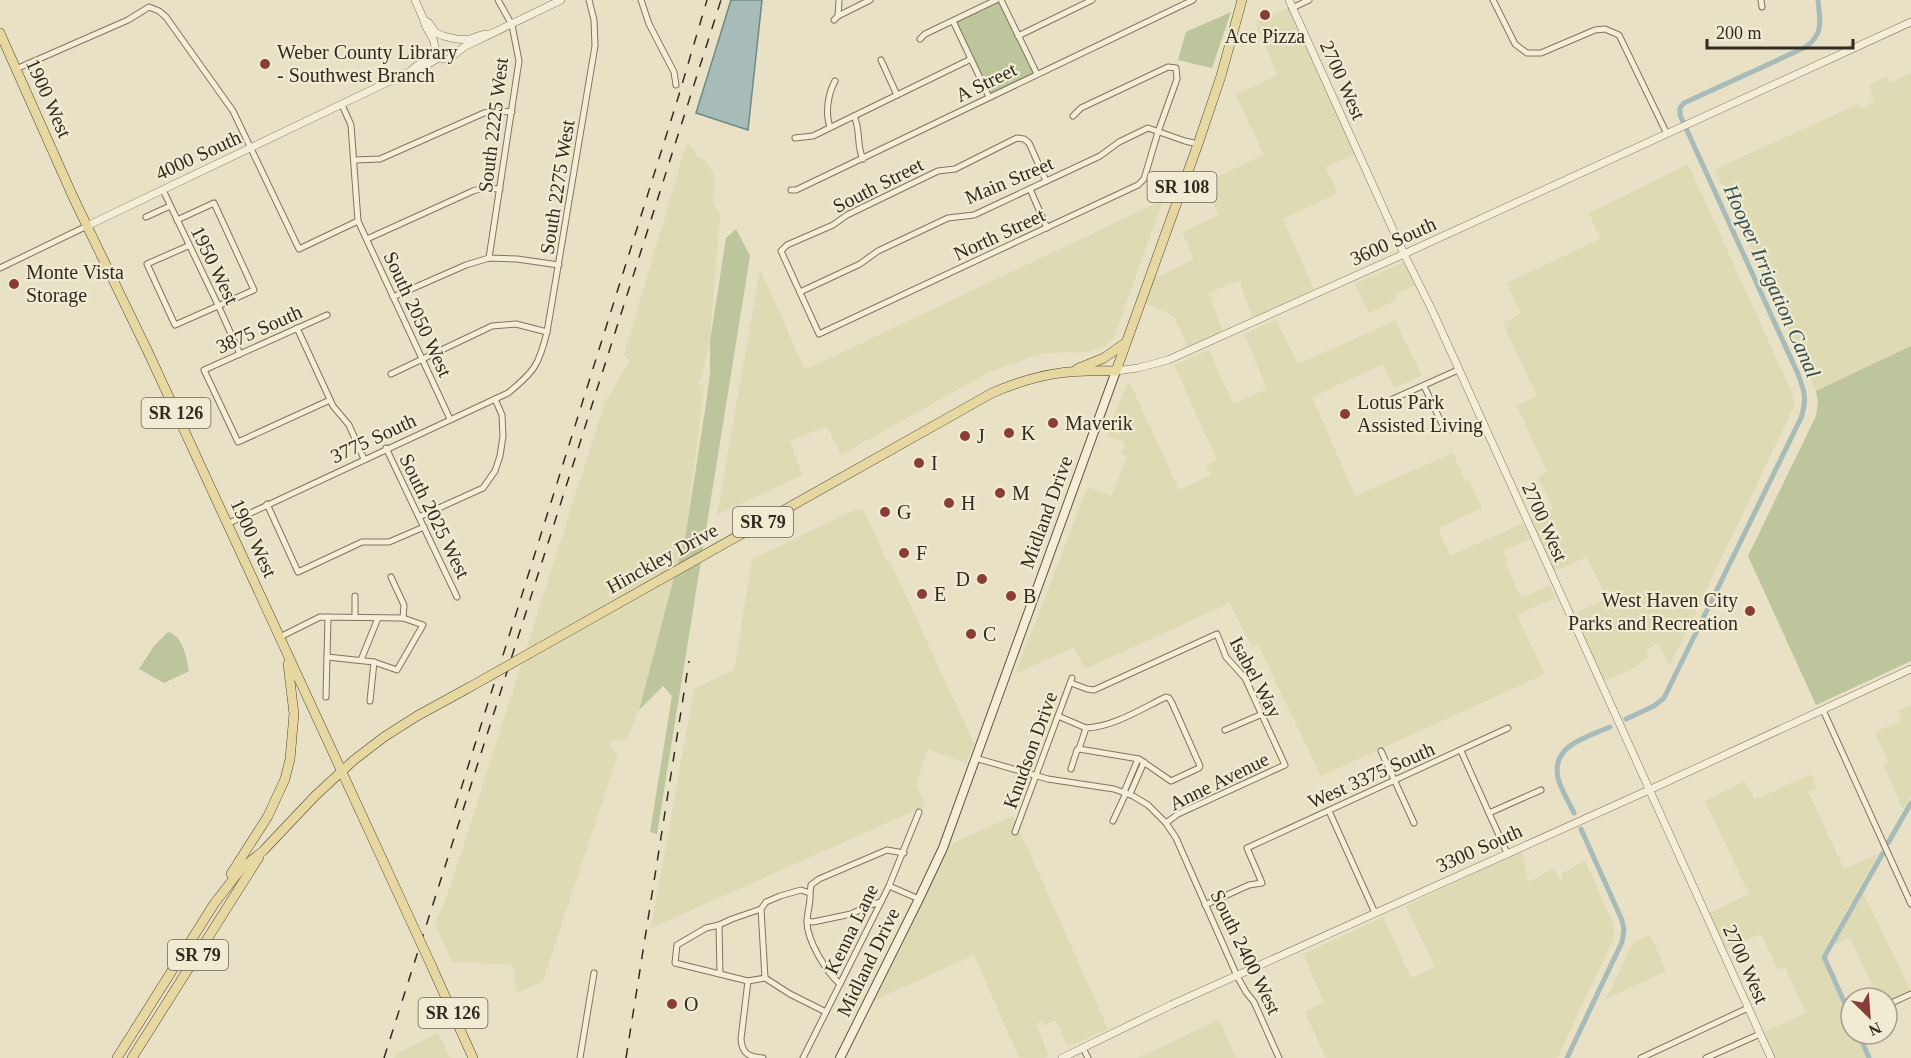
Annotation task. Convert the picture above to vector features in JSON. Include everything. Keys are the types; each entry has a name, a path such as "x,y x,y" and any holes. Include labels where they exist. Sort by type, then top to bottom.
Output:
{"main road":[{"name":"Midland Drive","path":"840,1058 943,848 1198,144 1221,76 1242,0"},
{"name":"1900 West","path":"0,33 87,226 145,344 473,1058"},
{"path":"1075,370 1104,358 1127,341"},
{"name":"Hinckley Drive","path":"117,1058 214,904 241,869 263,851 315,796 354,760 384,737 417,716 992,393 1018,381 1052,373 1075,370 1116,371"},
{"path":"214,904 268,816 285,779 290,759 294,714 288,655"},
{"name":"Hinckley Drive","path":"132,1058 263,851"}],"street":[{"path":"416,0 424,25 440,57 448,59 454,56 458,46 455,40 436,33 424,20"},
{"name":"South 2225 West","path":"489,258 519,61 512,25 498,0"},
{"path":"457,51 561,0"},
{"name":"South 2275 West","path":"529,376 537,365 547,332 595,46 594,20 589,0"},
{"path":"641,0 649,24 674,72 676,85"},
{"path":"838,0 836,18 870,0"},
{"path":"920,39 925,34 996,0"},
{"path":"1001,0 1037,74"},
{"path":"1018,36 1092,0"},
{"name":"A Street","path":"791,190 796,190 863,159 1193,0"},
{"name":"2700 West","path":"1289,0 1771,1058"},
{"path":"1292,8 1309,0"},
{"path":"1493,0 1515,44 1527,53 1542,52 1595,30 1605,29 1619,35 1667,134"},
{"path":"16,69 128,20 149,8 159,11 166,17 233,111 298,249 358,221 351,125 342,105"},
{"path":"953,21 989,97"},
{"name":"3600 South","path":"1116,371 1138,369 1168,360 1911,22"},
{"path":"455,40 469,39 484,33 489,34"},
{"path":"435,47 437,40 443,36"},
{"name":"4000 South","path":"0,268 411,71 427,60 435,47"},
{"name":"4000 South","path":"411,71 416,72 440,57"},
{"path":"795,138 813,136 971,59"},
{"path":"881,60 897,95"},
{"name":"North Street","path":"800,292 819,334 1138,185 1144,179 1177,79 1176,68 1168,67 1081,108 1073,116"},
{"path":"830,127 828,111 831,88 835,81"},
{"path":"355,160 380,159 484,114 496,111 512,112"},
{"path":"854,116 859,129 858,145 863,159"},
{"name":"Main Street","path":"800,292 948,218 974,215 1030,189 1100,156 1119,142 1148,128 1198,144"},
{"name":"South Street","path":"800,292 781,251 787,245 833,225 847,215 938,171 955,169 1017,138 1029,143 1046,181"},
{"path":"367,239 472,191 483,188 500,189"},
{"path":"1030,189 1047,228"},
{"name":"1950 West","path":"163,190 240,354"},
{"path":"177,220 214,203 254,290 175,325 147,264 189,246"},
{"path":"146,217 170,206"},
{"name":"South 2050 West","path":"358,221 450,419"},
{"path":"393,297 466,265 489,258 559,265"},
{"name":"3875 South","path":"327,315 204,370 238,442 330,400"},
{"path":"391,374 492,326 516,324 547,332"},
{"path":"297,328 330,400 349,425 364,459"},
{"path":"1375,407 1458,370"},
{"name":"3775 South","path":"227,524 508,393 529,376"},
{"path":"1424,386 1444,428 1451,430"},
{"path":"419,517 483,488 495,471 503,436 501,415 495,399"},
{"name":"South 2025 West","path":"386,448 457,597"},
{"path":"267,504 298,572 363,542 389,542 424,527"},
{"path":"391,577 404,605 403,618"},
{"path":"355,596 355,617"},
{"path":"280,637 320,617 403,618 423,625 397,670 374,662 327,657"},
{"path":"326,697 328,617"},
{"path":"362,660 378,618"},
{"name":"Knudson Drive","path":"1015,832 1071,680 1087,689 1094,690 1217,634"},
{"name":"Isabel Way","path":"1217,634 1226,657 1245,678 1260,715 1285,765"},
{"path":"370,701 374,662"},
{"name":"3300 South","path":"1062,1058 1171,1005 1649,790 1911,669"},
{"path":"1058,716 1086,728 1099,727 1169,698 1200,766 1171,781 1138,759 1079,749"},
{"path":"1822,710 1911,904"},
{"path":"1225,730 1260,715"},
{"path":"1071,769 1086,728"},
{"name":"West 3375 South","path":"1205,905 1249,885 1262,883 1247,848 1508,728"},
{"path":"1381,751 1413,823"},
{"path":"1461,751 1508,853"},
{"path":"975,758 1059,782 1102,786 1127,793"},
{"path":"1127,793 1138,759"},
{"path":"1113,821 1144,762"},
{"name":"Anne Avenue","path":"1166,823 1178,814 1285,765"},
{"path":"1489,813 1541,790"},
{"name":"South 2400 West","path":"1127,793 1148,805 1166,823 1185,858 1237,976 1254,1002 1279,1058"},
{"path":"1329,811 1375,913"},
{"name":"Kenna Lane","path":"803,1058 889,886 904,854 919,812"},
{"path":"840,984 834,979 810,941 807,921 812,885 819,879 887,850 904,854"},
{"path":"889,886 919,899"},
{"path":"810,893 801,890 780,896 766,902 761,909 706,928 677,945 675,963 747,981 765,978 790,994 826,1012"},
{"path":"807,921 813,922 850,914 870,904 881,902"},
{"path":"761,909 765,978"},
{"path":"719,925 720,974"},
{"path":"580,1058 594,973"},
{"path":"747,981 742,1048 751,1057 763,1058"},
{"path":"1641,1058 1748,1008"},
{"path":"1706,1058 1760,1034"},
{"path":"1083,1048 1088,1058"}],"shaded area":[{"path":"731,0 762,0 748,130 696,113"},
{"path":"1289,7 1355,154 1325,167 1338,193 1283,219 1314,290 1253,318 1239,280 1209,293 1223,332 1188,348 1174,316 1144,302 1151,280 1194,259 1182,232 1219,215 1204,183 1264,155 1236,95 1278,75 1255,23"},
{"path":"1911,73 1911,346 1816,391 1715,169 1859,104 1862,109 1874,101 1869,84 1887,77 1890,83"},
{"path":"688,144 694,149 697,157 704,160 715,177 713,198 720,213 710,341 701,380 697,383 692,382 704,386 686,532 639,710 627,740 612,741 610,747 618,754 543,981 517,993 513,965 452,962 435,924 450,888 605,402 630,361 624,355"},
{"path":"1688,164 1793,395 1795,404 1670,666 1658,643 1646,650 1649,656 1633,669 1601,682 1572,615 1607,598 1587,557 1552,572 1530,520 1553,509 1538,477 1547,472 1517,406 1537,396 1503,323 1521,313 1507,283 1600,239 1589,213"},
{"path":"1163,200 1113,340 1102,348 1089,352 1043,353 989,372 841,455 827,426 790,441 802,475 717,515 760,269 805,370"},
{"path":"1404,262 1415,286 1395,294 1397,300 1369,313 1355,284"},
{"path":"1276,320 1298,364 1395,321 1422,375 1395,388 1383,364 1312,397 1355,496 1453,453 1465,481 1469,480 1482,508 1438,528 1450,556 1523,523 1530,539 1503,551 1508,563 1506,565 1521,598 1550,585 1555,598 1517,615 1545,674 1321,776 1258,645 1252,647 1230,603 1085,669 1074,647 1015,674 1088,487 1112,496 1127,456 1121,453 1125,442 1107,436 1126,385 1130,383 1179,490 1211,475 1206,466 1217,460 1174,365 1209,350 1233,404 1267,389 1244,334"},
{"path":"857,509 863,509 887,561 890,561 974,744 966,763 927,749 916,784 925,806 651,928 694,689 734,670 752,559"},
{"path":"1911,705 1911,795 1903,809 1883,764 1888,762 1875,732 1901,721 1898,711"},
{"path":"1811,774 1816,788 1808,792 1844,869 1878,854 1821,956 1839,996 1839,1046 1861,1046 1866,1058 1773,1058 1762,1033 1806,1013 1785,967 1778,970 1761,934 1724,949 1707,914 1749,894 1705,801 1745,781 1754,800"},
{"path":"1013,816 1108,1029 1068,1047 1056,1020 1044,1025 1041,1021 1036,1024 1049,1056 1044,1058 1019,1058 974,955 875,1000 951,844"},
{"path":"1522,851 1528,882 1553,869 1562,884 1562,873 1585,861 1614,930 1613,940 1557,1058 1326,1058 1305,1012 1324,1002 1303,954 1383,917 1411,978 1435,967 1406,906"},
{"path":"1863,892 1910,990 1899,995 1899,986 1872,986 1850,937 1834,945"},
{"path":"1650,935 1666,971 1606,999 1634,942"},
{"path":"1219,1020 1236,1058 1137,1058"},
{"path":"438,1033 450,1058 395,1058 396,1054"}],"green space":[{"path":"1000,1 1035,73 989,94 955,22"},
{"path":"1231,12 1212,68 1178,60 1186,32"},
{"path":"736,229 750,256 657,834 650,832 672,696 663,686 639,710 686,532 707,397 710,341 726,238"},
{"path":"1911,346 1911,661 1816,705 1748,556 1816,416 1818,402 1816,391"},
{"path":"168,632 178,638 181,643 189,671 164,683 139,669 154,646"}],"waterway":[{"name":"Hooper Irrigation Canal","path":"1626,719 1654,706 1664,698 1801,418 1805,401 1798,374 1680,115 1680,108 1684,103 1806,47 1816,37 1820,26 1818,0"},
{"name":"Hooper Irrigation Canal","path":"1574,813 1558,778 1557,767 1560,758 1573,744 1610,727"},
{"path":"1888,843 1911,803"},
{"name":"Hooper Irrigation Canal","path":"1567,1058 1622,942 1624,930 1622,920 1581,829"},
{"path":"1839,990 1824,957 1883,853"},
{"path":"1864,1046 1869,1058"}],"railway":[{"path":"455,808 707,0"},
{"path":"384,1058 721,0"},
{"path":"626,1058 689,661"}],"place":[{"name":"Ace Pizza","path":"1265,15"},
{"name":"Weber County Library - Southwest Branch","path":"265,64"},
{"name":"Monte Vista Storage","path":"14,284"},
{"name":"Lotus Park Assisted Living","path":"1345,414"},
{"name":"Maverik","path":"1053,423"},
{"name":"K","path":"1009,433"},
{"name":"J","path":"965,436"},
{"name":"I","path":"919,463"},
{"name":"M","path":"1000,493"},
{"name":"H","path":"949,503"},
{"name":"G","path":"885,512"},
{"name":"F","path":"904,553"},
{"name":"D","path":"982,579"},
{"name":"E","path":"922,594"},
{"name":"B","path":"1011,596"},
{"name":"West Haven City Parks and Recreation","path":"1750,611"},
{"name":"C","path":"971,634"},
{"name":"O","path":"672,1004"}]}
